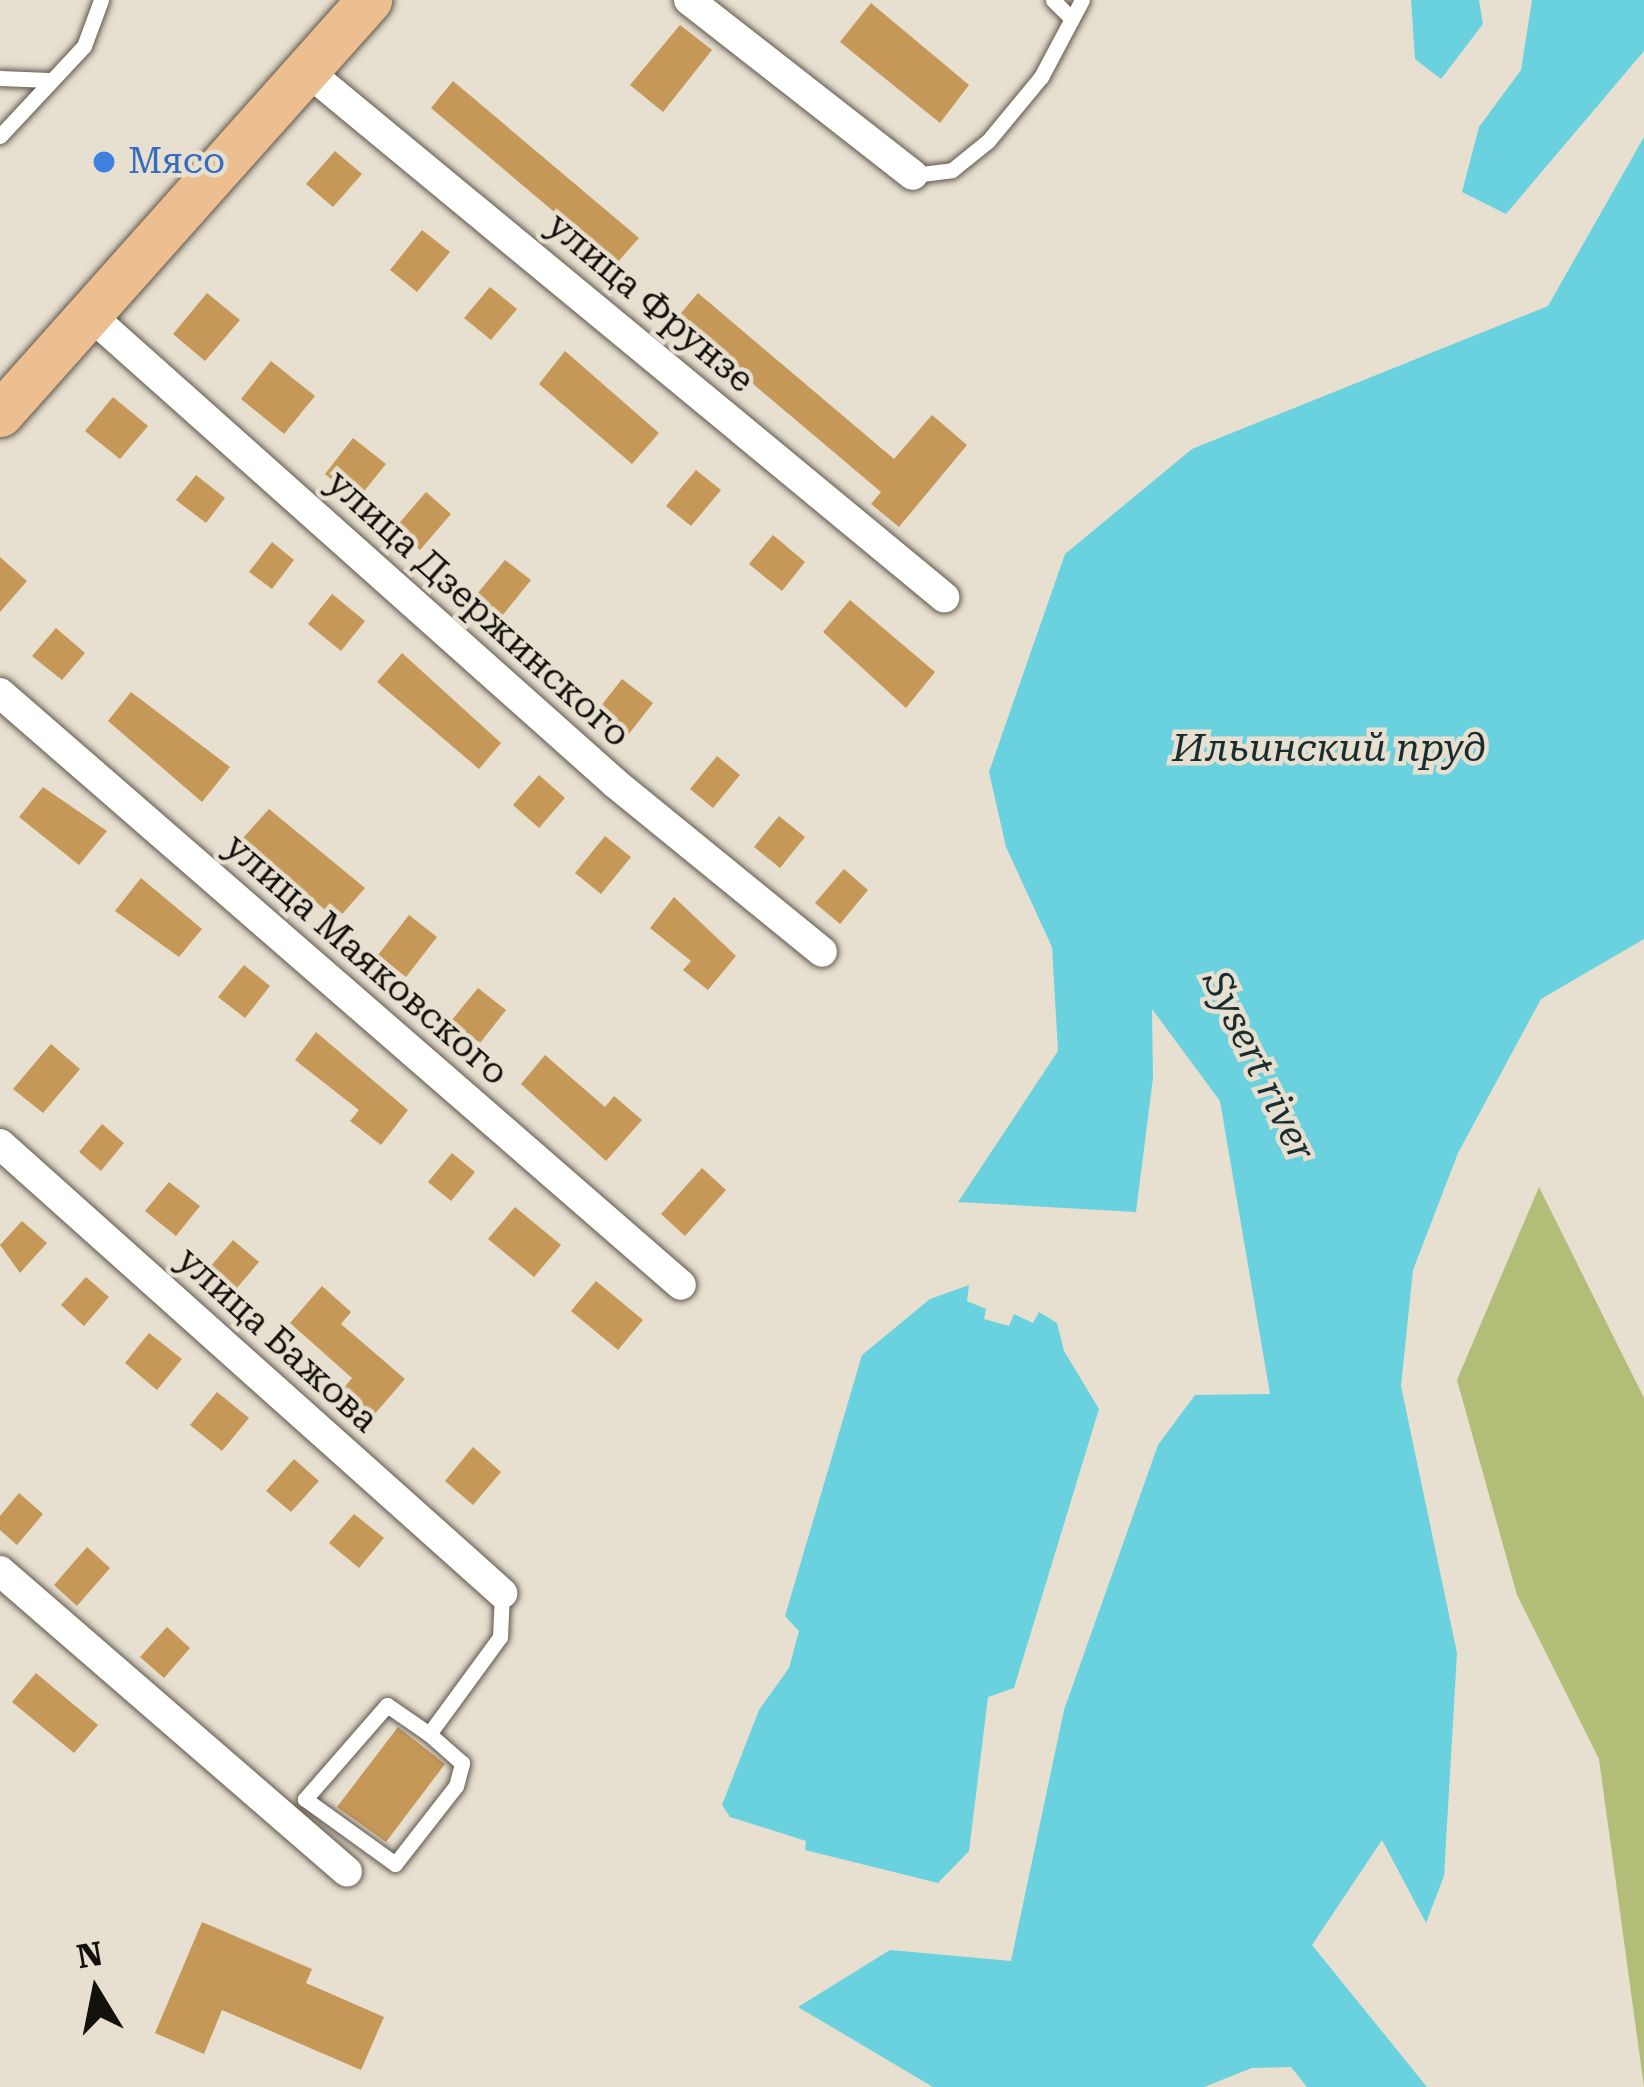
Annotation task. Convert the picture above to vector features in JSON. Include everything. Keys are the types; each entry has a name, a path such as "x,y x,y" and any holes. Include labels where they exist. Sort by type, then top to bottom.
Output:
{"main road":[{"path":"0,414 369,0"}],"street":[{"path":"689,0 913,175"},
{"name":"улица Фрунзе","path":"306,70 944,597"},
{"name":"улица Дзержинского","path":"90,315 614,783 822,952"},
{"name":"улица Маяковского","path":"0,693 681,1285"},
{"name":"улица Бажова","path":"0,1144 502,1593"},
{"path":"0,1571 347,1872"}],"lane":[{"path":"0,136 85,46 101,0"},
{"path":"1052,0 1071,19"},
{"path":"913,175 952,170 988,141 1041,77 1082,0"},
{"path":"0,78 49,80"},
{"path":"429,1734 500,1637 502,1593"},
{"path":"387,1705 429,1734 462,1762 456,1786 395,1864 305,1799 387,1705"}],"green space":[{"path":"1539,1187 1644,1398 1644,2087 1599,1759 1517,1595 1457,1380"}],"water":[{"path":"1411,0 1479,0 1483,24 1441,79 1415,59"},
{"path":"1532,0 1644,0 1644,51 1506,214 1462,192 1479,127 1521,70"},
{"name":"Ильинский пруд","path":"1644,137 1644,939 1541,999 1458,1153 1413,1270 1401,1386 1457,1653 1444,1876 1426,1923 1382,1840 1312,1945 1427,2087 1307,2087 1291,2067 1252,2068 1204,2087 933,2087 798,2007 890,1950 1011,1961 1064,1710 1158,1445 1195,1395 1270,1394 1220,1101 1152,1009 1153,1078 1136,1212 958,1202 1058,1051 1052,947 1006,847 989,772 1065,554 1192,449 1548,306"},
{"path":"969,1285 967,1301 986,1309 984,1319 1009,1326 1014,1314 1033,1323 1039,1312 1057,1323 1064,1351 1099,1409 1014,1688 988,1697 969,1851 938,1883 805,1850 806,1841 730,1817 722,1805 759,1710 789,1668 799,1631 785,1616 862,1355 930,1299"}],"building":[{"path":"871,3 969,85 940,123 840,42"},
{"path":"680,25 712,50 663,112 630,85"},
{"path":"453,81 639,238 616,264 431,108"},
{"path":"335,151 362,174 333,207 306,184"},
{"path":"422,230 450,252 417,292 390,270"},
{"path":"490,287 517,309 491,340 464,318"},
{"path":"207,293 240,320 205,361 173,334"},
{"path":"698,293 894,459 932,415 967,445 899,527 871,504 881,492 676,319"},
{"path":"565,351 659,433 632,464 539,384"},
{"path":"271,361 315,396 284,434 241,399"},
{"path":"113,397 148,426 120,459 85,431"},
{"path":"353,438 386,464 357,500 325,474"},
{"path":"696,470 721,490 691,526 666,506"},
{"path":"196,475 225,498 206,523 176,500"},
{"path":"426,492 451,514 420,550 395,528"},
{"path":"773,535 805,562 782,591 749,564"},
{"path":"272,542 294,560 272,589 249,572"},
{"path":"0,557 27,581 0,612"},
{"path":"505,560 531,580 498,621 472,600"},
{"path":"332,594 365,621 341,651 308,624"},
{"path":"850,600 935,672 906,708 823,632"},
{"path":"56,628 85,653 62,680 32,656"},
{"path":"402,653 501,743 479,769 377,682"},
{"path":"622,679 653,703 628,735 597,711"},
{"path":"131,692 230,767 202,802 108,721"},
{"path":"717,756 740,775 713,808 690,789"},
{"path":"539,775 565,798 539,828 513,805"},
{"path":"43,787 107,831 79,865 19,817"},
{"path":"269,809 365,888 337,920 242,839"},
{"path":"779,816 805,837 780,868 754,847"},
{"path":"605,836 631,857 601,894 575,873"},
{"path":"844,869 868,890 840,924 815,903"},
{"path":"141,878 202,929 179,957 115,911"},
{"path":"674,897 736,956 708,990 683,970 691,961 650,928"},
{"path":"409,915 437,937 406,977 378,955"},
{"path":"244,965 270,986 245,1018 218,997"},
{"path":"478,988 506,1010 480,1043 451,1021"},
{"path":"316,1032 408,1110 381,1145 350,1121 359,1110 295,1060"},
{"path":"51,1044 80,1069 43,1113 13,1089"},
{"path":"545,1055 605,1107 614,1096 642,1120 606,1161 521,1084"},
{"path":"102,1124 124,1143 101,1171 79,1152"},
{"path":"452,1153 475,1172 451,1201 428,1182"},
{"path":"702,1168 726,1190 685,1236 661,1214"},
{"path":"169,1182 200,1206 176,1236 145,1211"},
{"path":"515,1207 561,1245 534,1277 488,1239"},
{"path":"22,1221 47,1243 20,1273 0,1245"},
{"path":"233,1240 259,1262 236,1289 210,1267"},
{"path":"86,1277 109,1297 84,1326 61,1305"},
{"path":"596,1281 643,1320 618,1350 571,1311"},
{"path":"322,1286 351,1312 341,1324 405,1379 373,1416 342,1390 352,1378 290,1323"},
{"path":"149,1333 182,1359 157,1390 125,1363"},
{"path":"217,1392 249,1418 222,1451 190,1425"},
{"path":"473,1447 501,1472 473,1505 445,1481"},
{"path":"294,1459 319,1481 291,1512 266,1491"},
{"path":"19,1493 43,1514 17,1545 0,1530 0,1516"},
{"path":"354,1514 384,1538 359,1568 329,1543"},
{"path":"87,1547 110,1568 77,1606 54,1585"},
{"path":"167,1627 190,1648 164,1678 140,1657"},
{"path":"36,1673 98,1725 74,1753 12,1702"},
{"path":"398,1727 445,1764 386,1842 337,1807"},
{"path":"202,1922 312,1969 306,1983 384,2017 361,2070 222,2010 204,2054 155,2033"}],"place":[{"name":"Мясо","path":"104,162"}],"water label":[{"name":"Sysert river","path":"1259,1066"}]}
